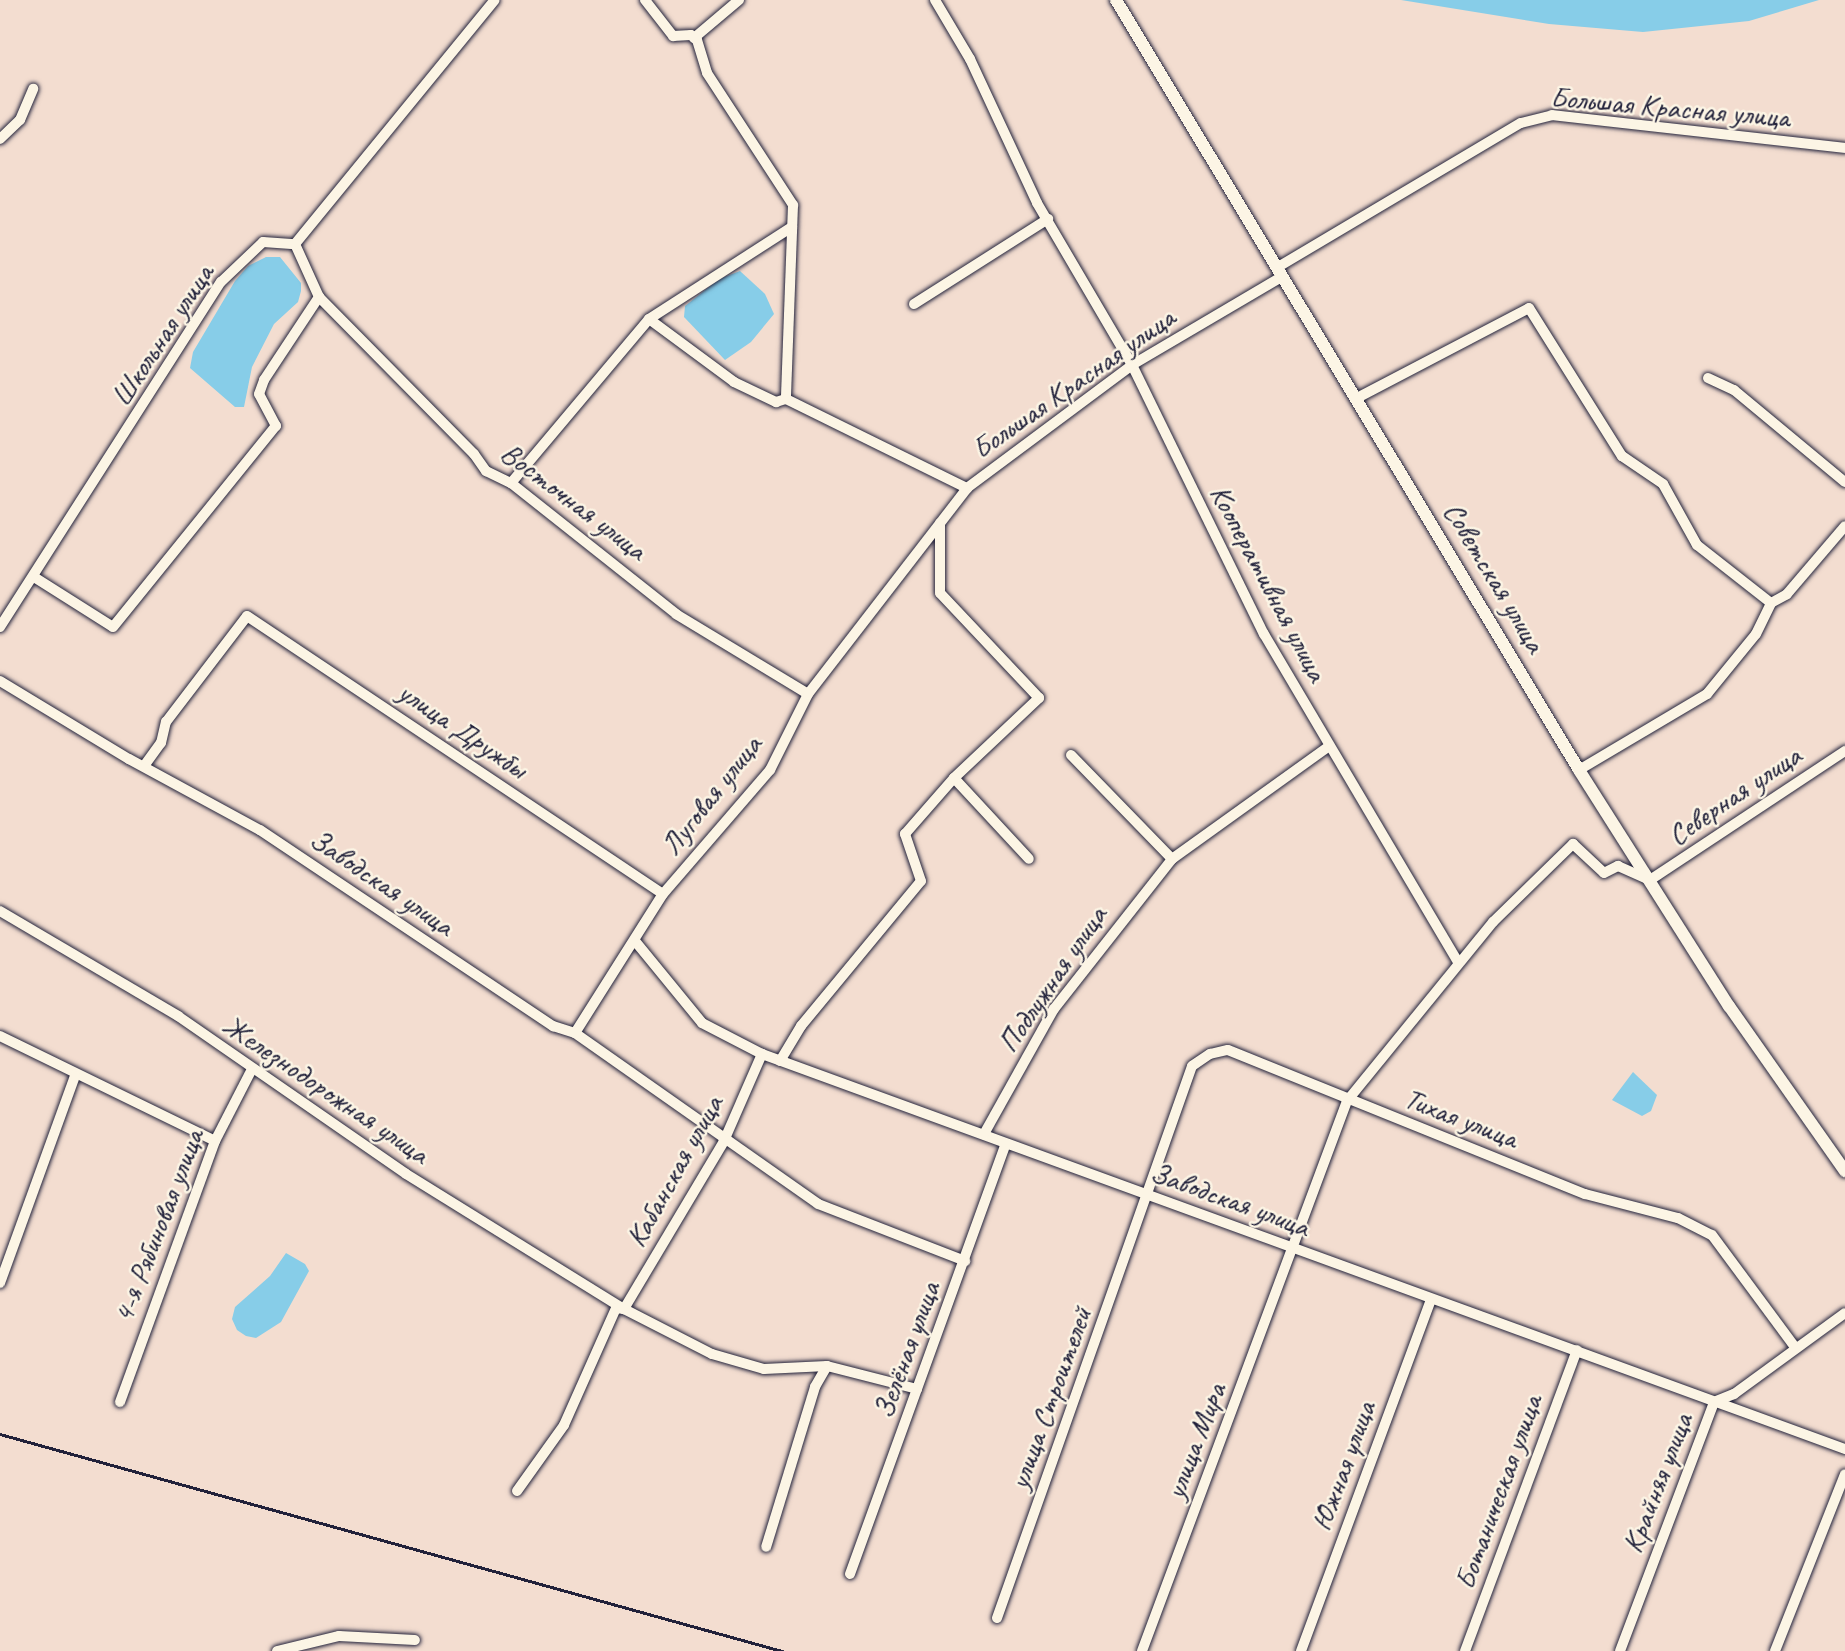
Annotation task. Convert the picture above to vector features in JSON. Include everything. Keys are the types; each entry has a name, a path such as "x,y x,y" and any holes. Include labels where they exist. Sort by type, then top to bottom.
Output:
{"street":[{"path":"295,244 495,0"},
{"path":"645,0 673,36 694,38 739,0"},
{"name":"Кооперативная улица","path":"935,0 970,59 1048,219 1132,365 1245,600 1458,962"},
{"name":"Советская улица","path":"1116,0 1579,770 1730,1006 1845,1171"},
{"path":"694,38 707,73 793,205 786,399"},
{"path":"0,139 20,120 33,89"},
{"name":"Большая Красная улица","path":"940,522 967,488 1132,365 1521,123 1552,115 1845,148"},
{"path":"914,304 1048,219"},
{"path":"511,483 649,319 792,227"},
{"name":"Школьная улица","path":"0,628 221,282 263,242 295,244"},
{"name":"Восточная улица","path":"295,244 319,297 474,454 486,471 511,483 676,614 808,694"},
{"path":"34,577 113,627 276,426 259,394 264,380 319,297"},
{"path":"1357,398 1529,309 1622,456 1663,484 1697,545 1771,603"},
{"path":"649,319 734,382 776,402 786,399 967,488"},
{"path":"1708,378 1734,390 1845,482"},
{"path":"780,1061 801,1026 921,881 905,834 954,778 1040,698 940,593 940,522"},
{"name":"Луговая улица","path":"575,1033 663,894 770,770 808,694 940,522"},
{"path":"1579,770 1707,694 1756,634 1771,603 1787,594 1845,527"},
{"name":"улица Дружбы","path":"144,766 161,743 166,722 247,615 663,894"},
{"name":"Заводская улица","path":"0,681 144,766 260,830 553,1026 575,1033 724,1141 818,1204 965,1261"},
{"name":"Подлужная улица","path":"984,1135 1054,1009 1172,859 1329,746"},
{"name":"Северная улица","path":"1650,880 1845,751"},
{"path":"1071,755 1172,859"},
{"path":"954,778 1029,859"},
{"path":"1293,1249 1347,1101 1458,962 1573,844 1604,873 1618,866 1650,880"},
{"name":"Железнодорожная улица","path":"0,911 178,1016 251,1071 624,1309"},
{"name":"Заводская улица","path":"635,941 702,1023 762,1054 1845,1449"},
{"path":"0,1035 75,1076 215,1141"},
{"name":"Тихая улица","path":"1149,1195 1192,1066 1210,1054 1228,1051 1347,1101 1483,1150 1585,1194 1678,1218 1712,1235 1795,1347"},
{"name":"Кабанская улица","path":"517,1491 564,1425 616,1308 624,1309 724,1141 762,1054"},
{"name":"4-я Рябиновая улица","path":"120,1402 215,1141 251,1071"},
{"path":"0,1283 75,1076"},
{"name":"Зелёная улица","path":"850,1574 1006,1144"},
{"name":"улица Строителей","path":"998,1618 1149,1195"},
{"name":"улица Мира","path":"1142,1651 1293,1249"},
{"name":"Южная улица","path":"1301,1651 1431,1299"},
{"path":"624,1309 712,1354 764,1369 827,1366 917,1389"},
{"name":"Крайняя улица","path":"1620,1651 1714,1402 1734,1394 1845,1313"},
{"name":"Ботаническая улица","path":"1465,1651 1577,1350"},
{"path":"766,1547 815,1387 827,1366"},
{"path":"1775,1651 1845,1474"},
{"path":"276,1651 339,1636 415,1640"}],"water":[{"path":"1401,0 1819,0 1749,21 1643,32 1549,24"},
{"path":"266,257 280,257 301,283 301,291 298,302 274,324 252,367 244,407 235,407 190,368 193,352 235,281 248,266"},
{"path":"740,271 765,294 774,314 751,342 725,360 684,317 685,306 719,279"},
{"path":"1633,1072 1657,1095 1651,1111 1642,1116 1612,1100"},
{"path":"286,1253 305,1264 309,1271 281,1322 256,1338 246,1336 237,1330 232,1319 235,1307 270,1276"}],"railway":[{"path":"0,1434 782,1651"}]}
